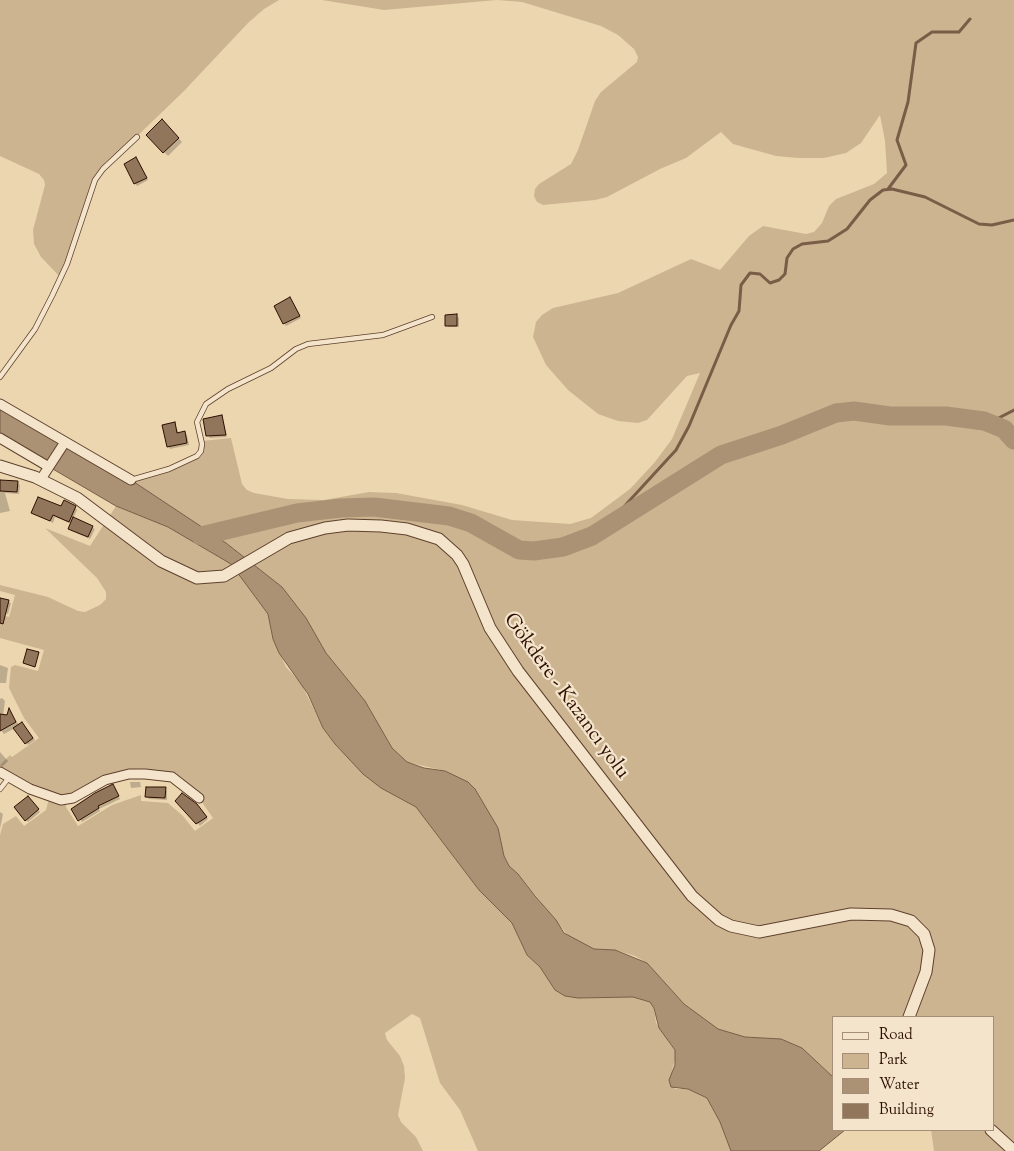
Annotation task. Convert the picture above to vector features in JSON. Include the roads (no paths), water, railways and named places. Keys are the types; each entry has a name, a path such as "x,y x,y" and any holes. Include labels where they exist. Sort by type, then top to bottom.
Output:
{"street":[{"path":"0,404 63,445 131,480"},
{"path":"0,438 51,464"},
{"path":"41,479 63,445"},
{"name":"Gökdere - Kazancı yolu","path":"0,466 41,479 77,498 154,556 197,578 224,576 289,538 325,528 348,525 381,526 416,532 439,539 449,547 463,564 490,628 518,671 692,896 719,920 744,930 759,932 851,914 890,915 911,921 924,934 929,950 926,972 909,1016"},
{"path":"0,772 8,779 52,799 66,800 94,784 116,777 161,775 181,782 199,798"},
{"path":"992,1131 1014,1151"}],"lane":[{"path":"0,377 35,329 52,296 67,264 95,180 103,169 136,137"},
{"path":"131,480 169,469 197,456 202,448 197,422 206,404 228,389 271,368 296,348 308,344 383,335 432,318"},
{"path":"0,789 8,779"}],"water":[{"path":"0,404 131,480 226,543 282,587 306,618 326,653 365,701 392,748 407,762 424,768 445,771 468,782 475,789 498,828 504,856 509,866 518,874 556,920 564,933 594,949 615,950 647,963 684,1004 718,1029 745,1037 781,1039 802,1048 832,1076 832,1131 844,1131 819,1151 731,1151 720,1122 707,1098 688,1089 671,1087 669,1080 675,1065 675,1050 659,1028 654,1008 650,1002 633,997 578,998 565,996 555,990 540,967 527,955 512,923 479,890 416,807 381,788 363,774 335,744 323,728 308,694 279,653 273,639 268,614 231,564 168,527 116,506 0,438"}],"waterway":[{"path":"888,189 906,165 897,140 908,102 916,43 932,32 959,32 970,19"},
{"path":"592,536 620,511 676,450 689,426 731,325 739,311 741,285 750,273 760,274 770,283 779,280 785,274 787,258 793,249 802,244 828,241 847,229 870,200 883,190 892,189 925,197 979,224 992,225 1014,220"},
{"path":"989,423 1014,410"},
{"path":"201,536 297,513 341,508 374,507 449,516 471,523 519,550 534,551 563,547 592,536 721,455 782,435 836,413 854,411 890,416 946,416 984,421 1004,429 1014,440"}]}
